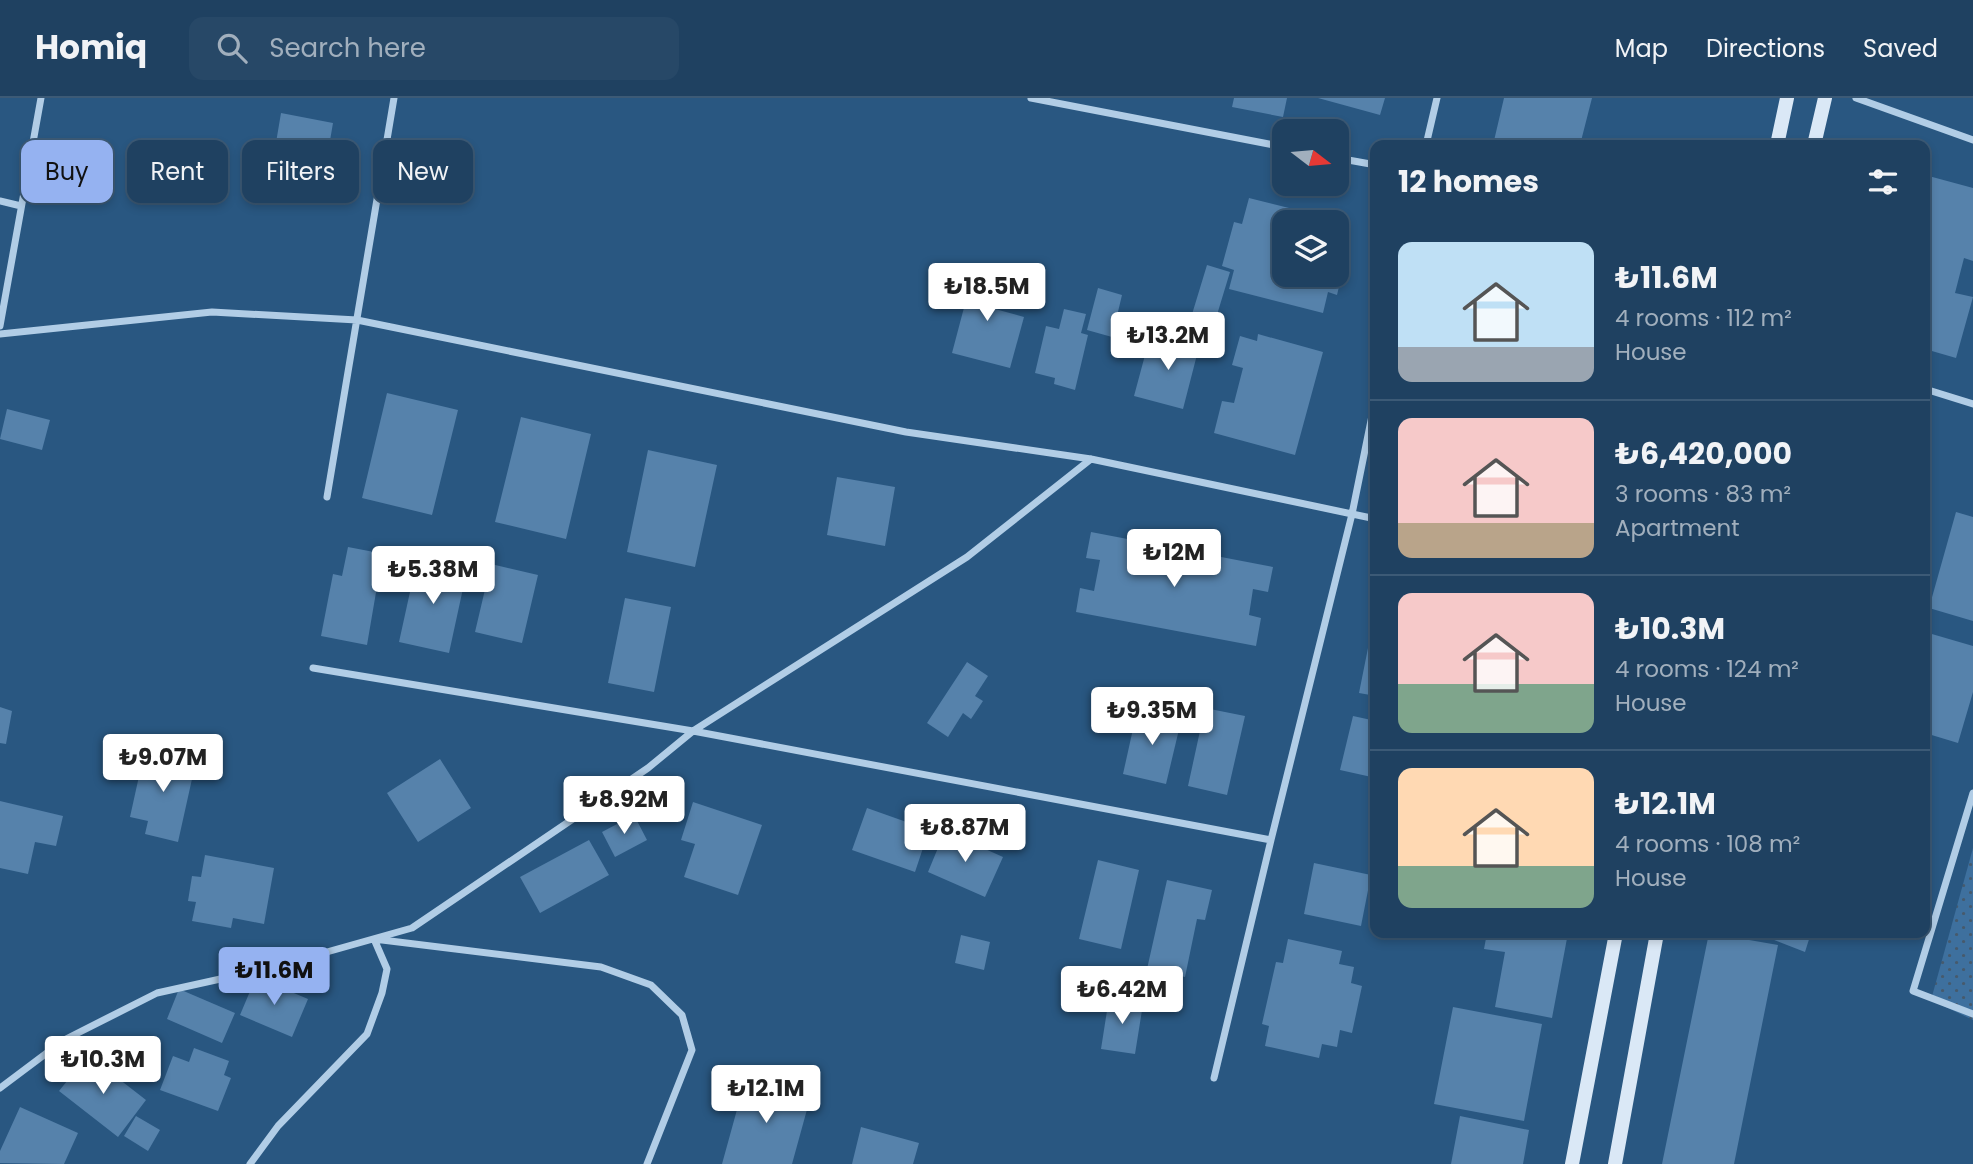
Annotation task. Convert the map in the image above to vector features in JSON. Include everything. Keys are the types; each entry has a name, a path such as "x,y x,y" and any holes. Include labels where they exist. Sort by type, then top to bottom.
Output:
{"main road":[{"path":"1777,140 1787,98"},
{"path":"1815,140 1825,98"},
{"path":"1572,1164 1615,938"},
{"path":"1615,1164 1656,938"}],"street":[{"path":"0,326 41,98"},
{"path":"327,497 394,98"},
{"path":"1031,98 1272,145"},
{"path":"1427,140 1437,98"},
{"path":"1856,98 1973,140"},
{"path":"1349,160 1370,164"},
{"path":"0,201 21,206"},
{"path":"0,334 212,312 357,320 906,432 1091,459 1370,518"},
{"path":"1930,391 1973,404"},
{"path":"1214,1077 1352,514 1370,426"},
{"path":"0,1088 64,1040 157,993 270,968 412,928 648,768 693,731 967,557 1091,459"},
{"path":"313,668 693,731 1271,840"},
{"path":"1930,935 1973,793"},
{"path":"1929,938 1913,991 1973,1014"},
{"path":"250,1164 278,1126 367,1034 382,993 387,969 374,939"},
{"path":"374,939 601,967 651,985 682,1015 692,1050 647,1164"}],"shaded area":[{"path":"1973,848 1973,1020 1931,1000"}],"building":[{"path":"1234,98 1287,98 1283,117 1232,107"},
{"path":"1318,98 1385,98 1380,115"},
{"path":"1504,98 1592,98 1581,140 1494,140"},
{"path":"281,113 333,123 330,140 276,140"},
{"path":"1930,176 1973,188 1973,261 1964,258 1955,293 1973,297 1956,358 1930,350"},
{"path":"1249,198 1297,210 1272,210 1272,287 1339,287 1337,295 1328,292 1323,313 1229,289 1234,270 1222,266 1234,222 1242,224"},
{"path":"1207,265 1230,272 1209,341 1186,334"},
{"path":"975,266 1005,274 995,309 1024,317 1010,368 952,353"},
{"path":"1098,288 1122,295 1112,337 1087,330"},
{"path":"1064,309 1086,314 1081,333 1088,335 1075,390 1054,384 1055,378 1035,373 1046,326 1059,329"},
{"path":"1258,334 1323,352 1295,455 1214,433 1222,401 1234,403 1243,368 1232,365 1240,336 1257,341"},
{"path":"1169,335 1200,343 1183,409 1134,396 1148,344 1165,348"},
{"path":"387,393 458,410 432,515 362,498"},
{"path":"7,409 50,420 42,450 0,439"},
{"path":"521,417 591,434 566,539 495,522"},
{"path":"648,450 717,465 695,567 627,552"},
{"path":"837,477 895,487 885,546 827,535"},
{"path":"1956,512 1973,517 1973,621 1930,608"},
{"path":"1091,532 1273,567 1268,592 1253,589 1249,615 1261,618 1256,646 1076,612 1080,588 1094,591 1100,560 1086,558"},
{"path":"348,547 374,552 372,562 381,563 367,645 321,636 333,574 342,576"},
{"path":"417,560 467,570 449,653 399,642"},
{"path":"491,564 538,575 522,643 475,632"},
{"path":"625,598 671,607 654,692 608,683"},
{"path":"1930,633 1973,646 1973,692 1958,743 1930,735"},
{"path":"1368,648 1370,695 1359,693"},
{"path":"967,662 988,676 975,696 983,701 971,719 963,713 948,737 927,723"},
{"path":"0,707 12,711 6,744 0,743"},
{"path":"1205,708 1245,716 1227,795 1188,786"},
{"path":"1137,711 1181,721 1166,784 1123,774"},
{"path":"1353,716 1370,720 1370,777 1340,770"},
{"path":"145,749 196,761 178,842 145,834 148,821 130,817"},
{"path":"440,759 471,808 418,842 387,793"},
{"path":"0,801 63,816 56,846 35,842 28,874 0,868"},
{"path":"693,802 762,825 738,895 684,877 695,844 681,840"},
{"path":"867,808 929,830 915,872 852,850"},
{"path":"634,815 647,840 615,857 602,832"},
{"path":"945,831 1003,857 985,897 928,872"},
{"path":"589,840 609,875 540,913 520,877"},
{"path":"205,855 274,868 264,924 233,918 231,928 192,921 196,902 188,901 192,876 201,877"},
{"path":"1098,860 1139,870 1121,949 1079,939"},
{"path":"1314,863 1370,875 1361,926 1304,914"},
{"path":"1167,880 1212,890 1205,920 1197,919 1185,977 1147,969"},
{"path":"961,935 990,942 984,970 955,963"},
{"path":"1486,938 1567,938 1552,1018 1495,1007 1505,952 1484,949"},
{"path":"1708,938 1738,938 1778,945 1734,1164 1662,1164"},
{"path":"1769,938 1809,938 1805,952"},
{"path":"1288,939 1342,951 1339,964 1354,967 1351,983 1362,986 1352,1033 1340,1030 1337,1047 1322,1044 1319,1058 1265,1046 1269,1026 1262,1024 1276,962 1283,963"},
{"path":"256,977 308,999 292,1037 240,1015"},
{"path":"179,989 235,1013 222,1043 167,1019"},
{"path":"1109,998 1143,1004 1135,1054 1101,1049"},
{"path":"1453,1007 1542,1024 1524,1121 1434,1104"},
{"path":"194,1048 229,1061 224,1075 231,1078 218,1111 160,1090 173,1056 189,1062"},
{"path":"88,1055 146,1100 118,1137 59,1091"},
{"path":"746,1077 811,1095 792,1164 722,1164"},
{"path":"20,1107 78,1133 64,1164 0,1163 0,1151"},
{"path":"136,1116 160,1130 148,1151 124,1136"},
{"path":"1460,1116 1529,1130 1523,1164 1451,1164"},
{"path":"861,1127 919,1143 913,1164 852,1164"}]}
